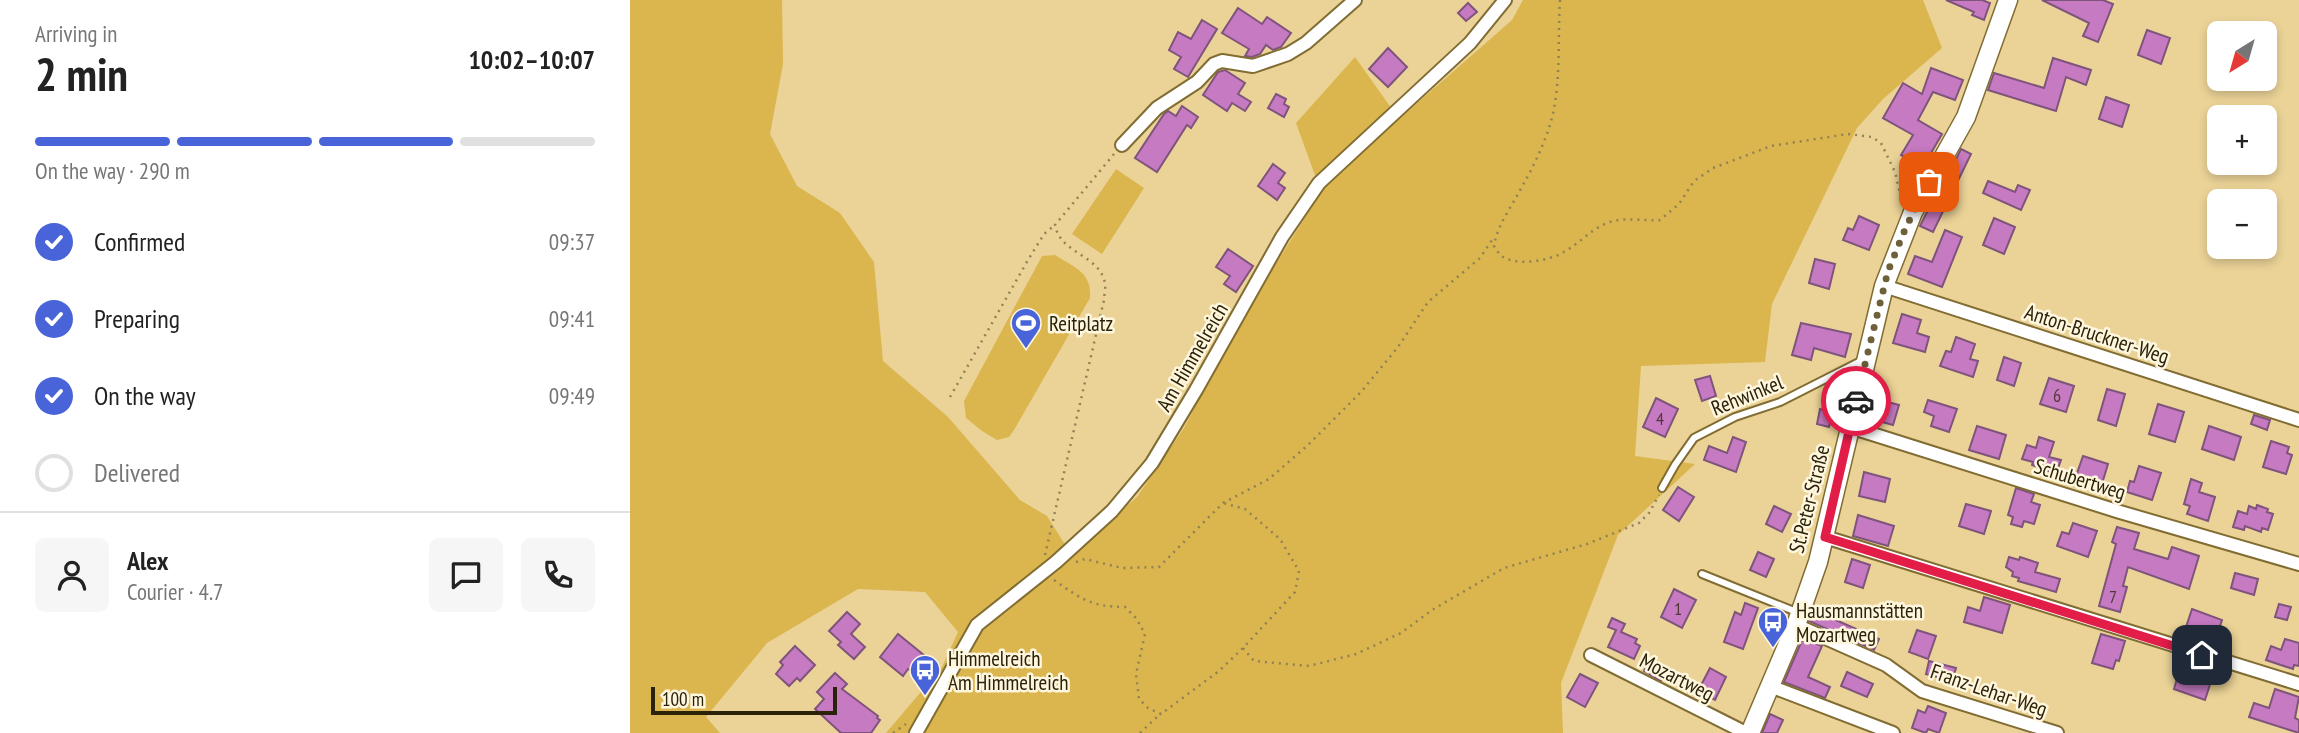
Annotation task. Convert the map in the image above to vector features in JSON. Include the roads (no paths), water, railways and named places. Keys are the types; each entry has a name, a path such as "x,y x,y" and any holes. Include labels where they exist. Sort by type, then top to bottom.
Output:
{"main road":[{"name":"St.Peter-Straße","path":"1748,733 1798,619 1825,537 1884,286 1910,219 1966,117 2008,0"}],"street":[{"path":"1122,145 1157,108 1197,82 1214,64 1222,61 1253,66 1279,58 1306,43 1355,0"},
{"name":"Am Himmelreich","path":"916,733 977,625 1111,511 1152,463 1287,229 1319,183 1470,43 1505,0"},
{"name":"Anton-Bruckner-Weg","path":"1884,286 2299,420"},
{"name":"Schubertweg","path":"1850,427 2120,512 2299,564"},
{"path":"1825,537 2299,684"},
{"name":"Franz-Lehar-Weg","path":"1798,619 1886,665 1922,691 2057,733"},
{"name":"Mozartweg","path":"1591,655 1748,733"},
{"path":"1770,686 1893,733"}],"lane":[{"name":"Rehwinkel","path":"1662,488 1694,438 1735,417 1780,402 1866,358"},
{"path":"1702,574 1798,619"}],"place":[{"name":"Reitplatz","path":"1026,350"},
{"name":"Hausmannstätten Mozartweg","path":"1773,649"},
{"name":"Himmelreich Am Himmelreich","path":"925,697"}]}
